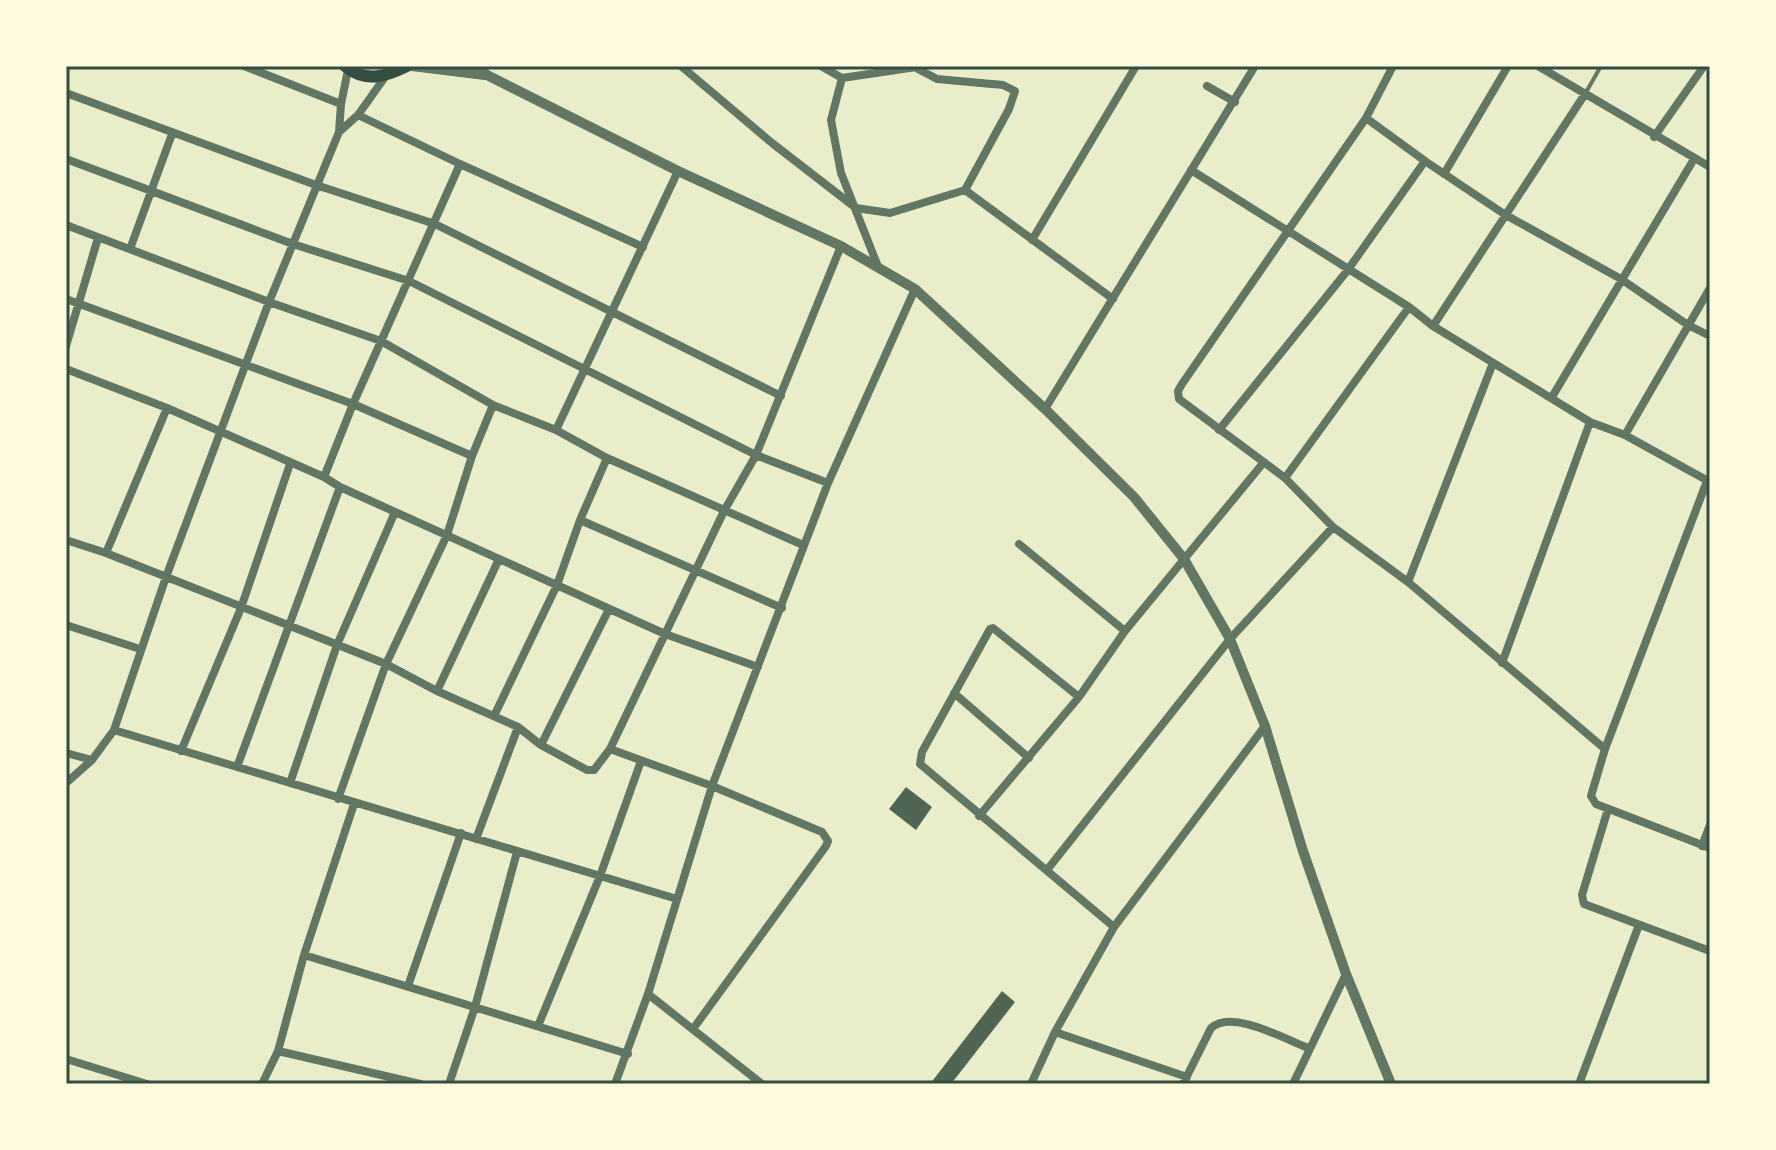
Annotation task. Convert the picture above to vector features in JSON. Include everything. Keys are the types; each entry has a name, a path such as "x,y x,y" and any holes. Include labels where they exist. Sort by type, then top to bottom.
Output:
{"main road":[{"path":"346,68 366,77 385,77 410,66"}],"street":[{"path":"244,66 341,104"},
{"path":"410,66 487,75"},
{"path":"475,66 487,75 678,171 877,264 915,289 1045,409 1134,497 1184,559 1230,639 1265,726 1303,851 1346,974 1391,1084"},
{"path":"681,66 772,143 856,208 890,213 965,190 1009,109 1015,91 1003,85 937,79 921,67 842,78 821,66"},
{"path":"1032,240 1136,66"},
{"path":"1045,409 1255,66"},
{"path":"1393,66 1366,118 1178,391 1179,399 1285,478 1333,527 1408,582 1605,749"},
{"path":"1444,174 1508,66"},
{"path":"1538,66 1654,137 1710,167"},
{"path":"66,783 92,760 114,730 166,577 269,302 339,132 346,68"},
{"path":"1654,137 1704,68"},
{"path":"339,132 358,115 385,77"},
{"path":"842,78 831,120 841,173 877,264"},
{"path":"1207,86 1235,102"},
{"path":"66,93 172,134 435,224 781,396"},
{"path":"1433,326 1585,94"},
{"path":"358,115 643,247"},
{"path":"1366,118 1504,214 1621,279 1688,325 1710,336"},
{"path":"130,249 172,134"},
{"path":"66,159 293,244 409,281 756,455 828,483"},
{"path":"1552,397 1694,159"},
{"path":"1219,430 1347,271 1425,161"},
{"path":"324,477 353,404 460,164"},
{"path":"1191,170 1347,271 1409,307 1433,326 1590,422 1625,435 1708,482 1605,749 1591,796 1596,804 1706,847 1710,825"},
{"path":"556,430 678,171"},
{"path":"965,190 1113,299"},
{"path":"66,225 381,341 493,405 556,430 607,458 803,545"},
{"path":"66,346 81,304 98,238"},
{"path":"66,540 386,664 518,727 541,745 594,770 610,749 724,511 756,455 841,246"},
{"path":"1625,435 1710,288"},
{"path":"615,1084 648,994 712,786 828,483 915,289"},
{"path":"66,299 353,404 472,456"},
{"path":"1285,478 1409,307"},
{"path":"1408,582 1493,363"},
{"path":"66,369 167,408 324,477 665,634 758,667"},
{"path":"338,799 386,664 447,535 472,456 493,405"},
{"path":"106,553 167,408"},
{"path":"1502,663 1590,422"},
{"path":"494,716 557,585 580,520 607,458"},
{"path":"979,816 1079,697 1125,631 1264,462"},
{"path":"181,751 241,608 290,464"},
{"path":"237,767 340,487"},
{"path":"290,783 337,645 395,512"},
{"path":"580,520 782,608"},
{"path":"1047,870 1230,639 1333,527"},
{"path":"1019,544 1125,631"},
{"path":"437,691 499,559"},
{"path":"541,745 609,609"},
{"path":"66,625 140,649"},
{"path":"1079,697 993,628 987,632 922,752 920,764 1114,927"},
{"path":"954,693 1029,758"},
{"path":"1031,1084 1055,1032 1114,927 1265,726"},
{"path":"476,839 518,727"},
{"path":"114,730 677,899"},
{"path":"610,749 712,786 822,832 828,841 693,1029"},
{"path":"66,753 92,760"},
{"path":"538,1026 600,876 641,761"},
{"path":"262,1084 278,1051 304,955 354,804"},
{"path":"1608,809 1582,900 1587,907 1710,951"},
{"path":"408,986 461,833"},
{"path":"449,1084 475,1007 517,852"},
{"path":"1579,1084 1639,925"},
{"path":"304,955 628,1054"},
{"path":"1293,1084 1346,974"},
{"path":"648,994 762,1084"},
{"path":"1055,1032 1185,1080 1211,1028 1218,1021 1239,1021 1308,1048"},
{"path":"278,1051 420,1084"},
{"path":"66,1059 147,1084"}],"lane":[{"path":"1585,94 1601,66"}],"building":[{"path":"906,787 932,807 916,830 889,809"},
{"path":"1002,991 1015,1002 951,1084 930,1084"}]}
